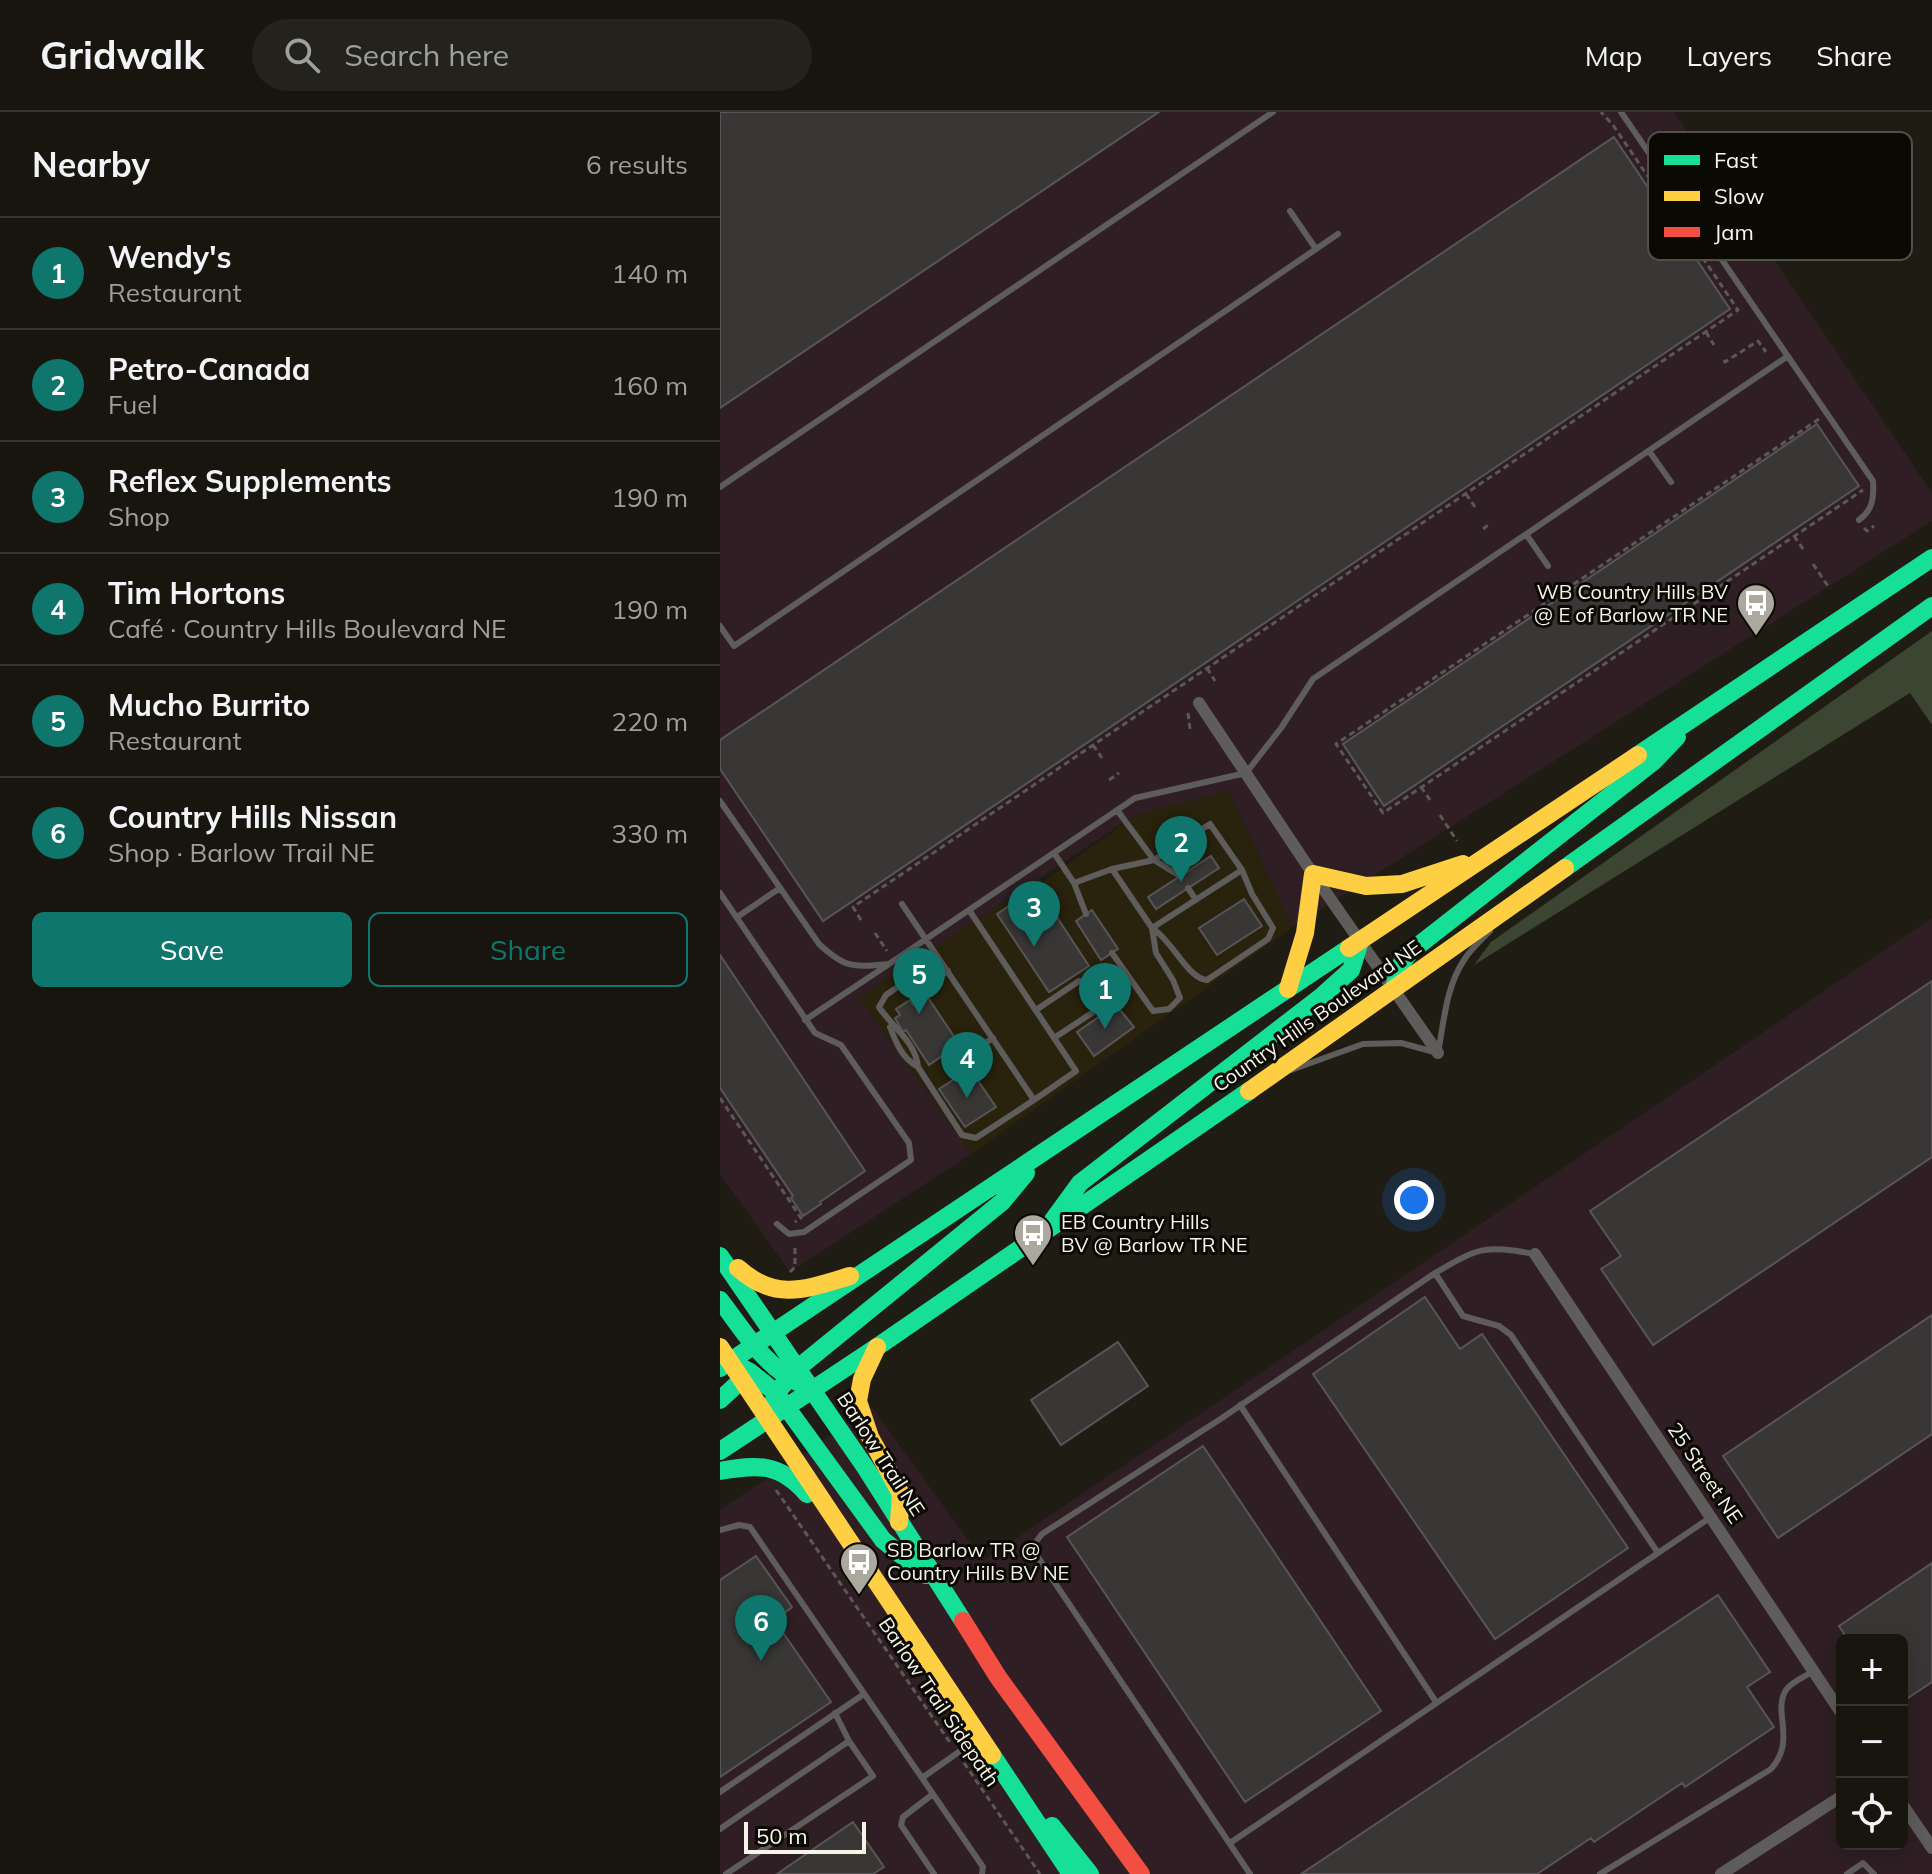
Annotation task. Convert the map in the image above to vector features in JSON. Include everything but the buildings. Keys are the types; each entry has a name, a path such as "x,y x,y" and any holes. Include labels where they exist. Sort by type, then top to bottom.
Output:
{"main road":[{"name":"Country Hills Boulevard NE","path":"723,1359 759,1351 775,1334 864,1272 1932,558"},
{"name":"Country Hills Boulevard NE","path":"720,1451 768,1419 787,1387 812,1389 877,1347 1262,1082 1932,606"},
{"path":"1394,989 1399,967 1410,952 1653,762 1701,712"},
{"path":"1288,989 1306,941 1313,874 1366,886 1402,884 1485,857"},
{"path":"1044,1232 1080,1183 1331,989 1351,970 1360,941"},
{"path":"787,1387 1002,1202 1037,1158"},
{"path":"720,1248 750,1281 779,1293 864,1272"},
{"name":"Barlow Trail NE","path":"720,1256 775,1334 787,1387 812,1389 998,1677 1141,1874"},
{"path":"720,1300 787,1387 883,1540 936,1582"},
{"path":"877,1347 862,1379 858,1401 870,1437 901,1494 899,1522"},
{"path":"720,1400 746,1376 759,1351"},
{"path":"723,1359 746,1376 787,1387"},
{"path":"746,1376 768,1419 1071,1874"},
{"path":"720,1471 752,1465 791,1476 844,1532"},
{"path":"1027,1808 1051,1824 1090,1874"}],"street":[{"path":"1199,703 1438,1053"},
{"name":"25 Street NE","path":"1535,1254 1837,1706"},
{"path":"1721,1874 1836,1800"},
{"path":"1908,1813 1932,1848"}],"lane":[{"path":"720,487 1273,112"},
{"path":"1621,112 1648,151"},
{"path":"1290,211 1316,249"},
{"path":"720,625 734,646 1338,234"},
{"path":"1722,260 1873,481 1874,500 1866,515 1859,520"},
{"path":"805,1020 1135,798 1246,773 1313,679 1788,356"},
{"path":"1649,451 1671,482"},
{"path":"1526,534 1548,566"},
{"path":"720,801 819,944 838,961 859,967 889,964"},
{"path":"1117,810 1154,860 1180,876"},
{"path":"1074,883 1112,869 1154,860 1210,824 1242,870 1252,894 1273,928 1268,939 1207,980 1201,980 1190,971 1165,936 1152,928 1112,869"},
{"path":"1054,853 1074,883 1086,914"},
{"path":"1152,928 1242,870"},
{"path":"737,917 780,888"},
{"path":"1188,888 1196,900"},
{"path":"720,893 805,1020 815,1033 841,1045 909,1143 911,1160 804,1232 789,1234 777,1224"},
{"path":"902,904 1034,1100"},
{"path":"1262,1082 1363,1044 1401,1043 1438,1053 1455,976 1464,959 1511,906"},
{"path":"889,1023 907,1040 917,1055 918,1067 962,1135 968,1137 976,1138 1076,1071 969,910"},
{"path":"1112,953 1153,1011 1169,1009 1180,998 1156,953 1152,928"},
{"path":"918,1067 908,1062 879,1007 886,995 905,982 927,985 948,971"},
{"path":"1036,1010 1079,981 1094,981 1104,994 1098,1009 1054,1038"},
{"path":"955,1063 993,1038"},
{"path":"1250,1874 1035,1553 1035,1543 1042,1534 1468,1253 1492,1247 1535,1254"},
{"path":"1435,1273 1463,1316 1499,1326 1511,1335 1658,1553"},
{"path":"1240,1405 1436,1702"},
{"path":"1230,1843 1711,1517"},
{"path":"720,1530 739,1525 750,1527 983,1867 982,1874"},
{"path":"1600,1874 1771,1769 1784,1749 1783,1699 1786,1690 1813,1671"},
{"path":"720,1792 864,1694"},
{"path":"726,1874 873,1776 849,1741 835,1713"},
{"path":"922,1778 980,1737"},
{"path":"720,1829 849,1741"},
{"path":"933,1794 903,1817 901,1825 934,1874"},
{"path":"1847,1874 1863,1863 1874,1874"}],"path":[{"path":"1601,112 1648,177"},
{"path":"861,920 853,907 1738,310 1704,260"},
{"path":"1706,332 1714,345"},
{"path":"1724,360 1758,341 1766,352"},
{"path":"1819,419 1336,744 1383,813 1863,489 1862,482"},
{"path":"1466,494 1475,507"},
{"path":"1864,528 1867,531 1874,526"},
{"path":"1794,536 1803,549"},
{"path":"1813,564 1830,589"},
{"path":"1207,668 1215,681"},
{"path":"1187,711 1190,729"},
{"path":"1093,745 1102,758"},
{"path":"1109,780 1115,774"},
{"path":"1421,787 1430,800"},
{"path":"1440,815 1457,841"},
{"path":"875,933 887,951"},
{"path":"720,1098 801,1218 793,1226"},
{"path":"788,1274 795,1267 795,1244"},
{"name":"Barlow Trail Sidepath","path":"768,1486 779,1493 1040,1874"}],"shaded area":[{"path":"720,112 1674,112 1688,132 1648,132 1648,260 1774,260 1932,493 1932,521 1293,927 1228,791 1135,815 859,998 971,1154 790,1272 720,1174"},
{"path":"1228,790 1293,927 971,1154 858,998 1039,878 1043,882 1135,815"},
{"path":"1932,918 1932,1874 720,1874 720,1510 872,1407 983,1561"}],"green space":[{"path":"1932,631 1932,725 1910,693 1474,965 1491,942"}],"traffic: fast":[{"path":"1638,755 1932,558"},
{"path":"1565,868 1932,606"},
{"path":"1394,989 1399,967 1410,952 1653,762 1677,737"},
{"path":"1053,1220 1080,1183 1322,996 1351,970 1360,941"},
{"path":"720,1368 1349,948"},
{"path":"720,1451 1249,1091"},
{"path":"768,1419 776,1393 798,1368 1002,1202 1026,1173"},
{"path":"720,1256 865,1467 963,1621"},
{"path":"720,1300 765,1357 799,1383"},
{"path":"733,1363 776,1393 883,1540 926,1575"},
{"path":"720,1400 750,1372"},
{"path":"720,1471 768,1468 787,1476 807,1494"},
{"path":"992,1755 1071,1874"},
{"path":"1052,1826 1090,1874"}],"traffic: slow":[{"path":"1349,948 1638,755"},
{"path":"1288,989 1305,933 1313,874 1366,886 1402,884 1463,864"},
{"path":"1249,1091 1565,868"},
{"path":"738,1268 765,1285 792,1290 850,1276"},
{"path":"720,1347 992,1755"},
{"path":"877,1347 862,1379 858,1401 870,1437 901,1494 899,1522"}],"traffic: jam":[{"path":"963,1621 998,1677 1141,1874"}],"place":[{"name":"WB Country Hills BV @ E of Barlow TR NE","path":"1756,637"},
{"name":"Petro-Canada","path":"1181,882"},
{"name":"Reflex Supplements","path":"1034,947"},
{"name":"Mucho Burrito","path":"919,1014"},
{"name":"Wendy's","path":"1105,1029"},
{"name":"Tim Hortons","path":"967,1098"},
{"name":"EB Country Hills BV @ Barlow TR NE","path":"1033,1267"},
{"name":"SB Barlow TR @ Country Hills BV NE","path":"859,1596"},
{"name":"Country Hills Nissan","path":"761,1661"}]}
